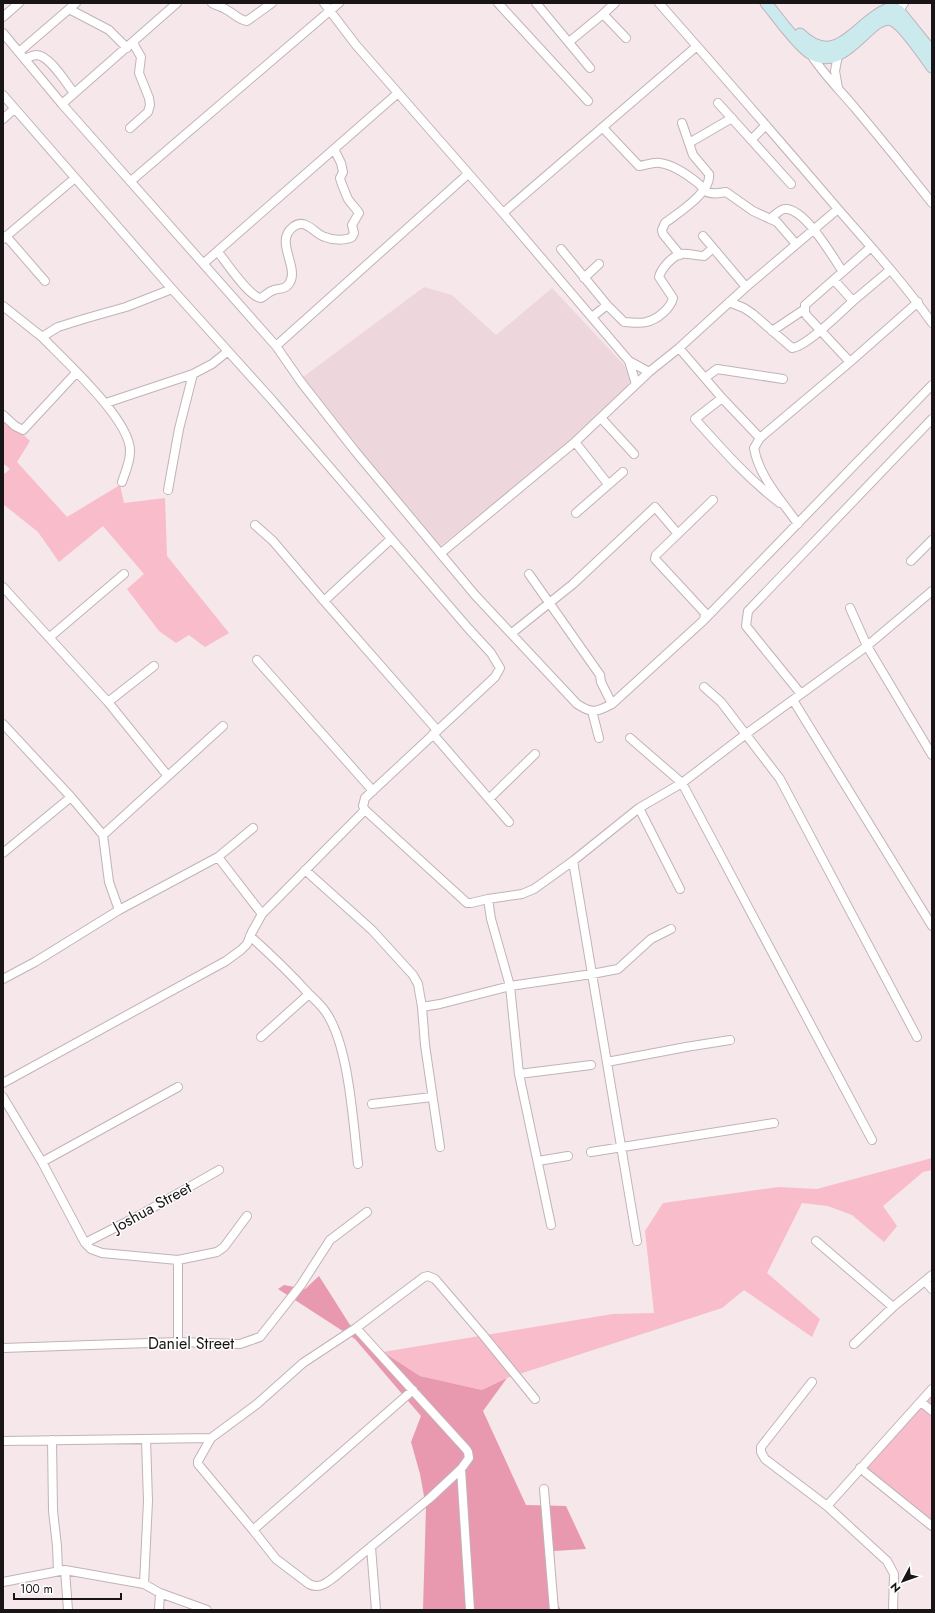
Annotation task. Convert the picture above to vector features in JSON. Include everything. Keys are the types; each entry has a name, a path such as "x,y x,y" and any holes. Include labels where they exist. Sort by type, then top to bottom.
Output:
{"street":[{"path":"3,17 19,3"},
{"path":"19,52 76,3"},
{"path":"62,104 130,46 177,3"},
{"path":"212,3 226,9 242,21 247,22 272,3"},
{"path":"324,3 356,45 504,214 629,361 649,372"},
{"path":"131,181 339,3"},
{"path":"498,3 588,101"},
{"path":"536,3 590,68"},
{"path":"569,42 615,3"},
{"path":"659,3 918,302 932,323"},
{"path":"766,3 810,53 824,74 838,88 932,203"},
{"path":"774,3 800,35 810,43 823,48 836,46 874,16 891,8 899,11 932,52"},
{"path":"69,9 108,30 130,46 141,57 139,73 149,98 150,105 148,112 130,128"},
{"path":"810,53 828,58 838,55 851,47 877,23 899,11"},
{"path":"899,11 906,34 932,66"},
{"path":"603,14 626,38"},
{"path":"3,33 62,104 276,346 355,451 475,595 577,704 586,709 600,711 612,704 704,620 932,386"},
{"path":"504,214 697,46"},
{"path":"25,59 32,55 39,55 50,62 74,93"},
{"path":"838,55 835,71 838,88"},
{"path":"204,263 398,93"},
{"path":"3,96 227,352 272,400 491,653 500,668 495,677 365,798 363,802 365,810 467,903 471,904 488,899 522,894 534,889 573,861 639,808 682,783 746,734 867,646 932,591"},
{"path":"718,103 791,184"},
{"path":"3,119 14,109"},
{"path":"689,143 732,118"},
{"path":"680,255 662,234 662,230 665,223 705,191 710,178 709,174 693,155 682,123"},
{"path":"751,140 766,125"},
{"path":"603,128 639,166 649,163 660,163 670,166 690,178 705,191 712,193 726,192 753,211 777,222 796,244"},
{"path":"218,252 249,291 256,297 261,298 274,290 284,288 290,282 292,273 287,252 286,237 288,231 293,227 300,224 311,227 325,238 346,240 352,238 354,233 352,225 359,212 349,200 340,181 343,172 334,149"},
{"path":"276,346 468,174"},
{"path":"45,280 4,238 75,178"},
{"path":"770,219 783,209 794,210 814,229 843,272"},
{"path":"441,553 575,442 649,372 838,209"},
{"path":"703,236 746,287"},
{"path":"561,249 607,305 624,322 645,323 663,313 672,302 673,298 659,277 660,272 667,264 680,255 704,256 712,248"},
{"path":"850,362 808,316 805,309 807,302 871,248"},
{"path":"584,278 599,264"},
{"path":"729,302 744,308 753,314 792,348 797,348 821,330 890,270"},
{"path":"834,280 853,301"},
{"path":"42,337 58,327 126,307 172,289"},
{"path":"798,524 758,464 754,448 760,438 918,302"},
{"path":"592,317 607,305"},
{"path":"3,306 42,337 106,403 127,437 130,452 122,482"},
{"path":"772,331 805,309"},
{"path":"678,348 760,438"},
{"path":"106,403 193,374 212,364 227,352"},
{"path":"629,361 636,384"},
{"path":"704,378 717,369 783,379"},
{"path":"3,415 15,426 23,430 76,373"},
{"path":"168,490 179,429 193,374"},
{"path":"722,398 695,420 740,469 761,489 786,507"},
{"path":"601,418 634,454"},
{"path":"801,694 746,626 748,612 932,419"},
{"path":"575,442 608,484"},
{"path":"576,513 623,472"},
{"path":"704,620 705,613 655,559 656,555 713,500"},
{"path":"512,633 549,604 654,508 678,534"},
{"path":"255,525 273,540 509,822"},
{"path":"324,601 391,539"},
{"path":"912,561 932,540"},
{"path":"50,637 124,574"},
{"path":"529,574 600,675 601,682 612,704"},
{"path":"3,587 108,702 167,775"},
{"path":"850,608 867,646 932,755"},
{"path":"257,660 373,791"},
{"path":"108,702 154,666"},
{"path":"704,687 721,702 780,779 917,1037"},
{"path":"793,700 932,926"},
{"path":"592,711 599,738"},
{"path":"103,835 167,775 223,726"},
{"path":"5,730 71,797 103,835 109,882 119,910"},
{"path":"630,738 682,783 872,1140"},
{"path":"489,799 535,754"},
{"path":"3,853 71,797"},
{"path":"639,808 680,889"},
{"path":"3,1082 226,961 241,950 247,944 262,914 365,810"},
{"path":"3,979 35,962 119,910 218,857 253,828"},
{"path":"218,857 262,914"},
{"path":"573,861 637,1241"},
{"path":"305,870 372,930 413,975 418,984 422,1006 425,1045 440,1147"},
{"path":"488,899 491,919 510,986 519,1074 551,1225"},
{"path":"422,1006 440,1004 510,986 618,969 651,939 671,929"},
{"path":"250,936 309,994 325,1011 332,1023 340,1043 349,1087 358,1164"},
{"path":"261,1037 309,994"},
{"path":"607,1062 730,1040"},
{"path":"519,1074 591,1065"},
{"path":"42,1162 178,1087"},
{"path":"372,1104 432,1096"},
{"path":"3,1097 42,1162 85,1243 92,1249 102,1253 178,1260 217,1252 224,1247 247,1216"},
{"path":"591,1152 774,1123"},
{"path":"538,1161 568,1156"},
{"name":"Joshua Street","path":"85,1243 140,1215 219,1170"},
{"name":"Daniel Street","path":"3,1348 178,1342 240,1344 260,1337 301,1286 330,1240 367,1212"},
{"path":"816,1241 893,1307"},
{"path":"178,1260 178,1342"},
{"path":"854,1344 893,1307 932,1275"},
{"path":"356,1328 468,1452 469,1458 461,1469 430,1498 371,1547 329,1581 318,1586 314,1586 276,1559 254,1530 198,1464 198,1461 211,1438 256,1404 303,1363 356,1328 424,1277 432,1277 483,1335 534,1399"},
{"path":"925,1281 932,1289"},
{"path":"812,1382 760,1450 765,1458 827,1506 887,1561 894,1574 893,1610"},
{"path":"827,1506 932,1389"},
{"path":"254,1530 413,1390"},
{"path":"921,1402 932,1411"},
{"path":"3,1441 211,1438"},
{"path":"144,1584 148,1501 146,1439"},
{"path":"52,1440 52,1510 68,1610"},
{"path":"860,1468 932,1526"},
{"path":"461,1469 470,1610"},
{"path":"544,1489 554,1610"},
{"path":"371,1547 376,1610"},
{"path":"3,1582 62,1570 144,1584 160,1593 207,1610"},
{"path":"159,1610 160,1593"}],"shaded area":[{"path":"424,287 452,295 496,335 552,288 626,367 630,381 622,394 532,474 439,547 428,542 343,444 295,383"},
{"path":"3,418 6,418 30,441 17,462 67,517 120,485 124,503 165,498 167,556 229,633 205,647 189,635 176,643 159,631 127,589 144,574 103,526 59,562 38,532 3,504 3,475 10,469 3,463"},
{"path":"932,1158 932,1170 923,1172 883,1206 897,1226 884,1242 852,1215 828,1206 802,1203 767,1273 820,1319 812,1337 744,1290 722,1308 507,1378 482,1390 420,1376 383,1352 613,1314 654,1313 645,1231 663,1203 779,1187 817,1189"},
{"path":"319,1276 350,1325 383,1352 420,1376 482,1390 507,1378 483,1411 526,1505 566,1506 586,1549 554,1551 556,1602 561,1610 423,1610 426,1507 420,1474 411,1442 421,1416 355,1339 278,1289 284,1285 305,1289"},
{"path":"932,1389 932,1525 859,1470"}]}
